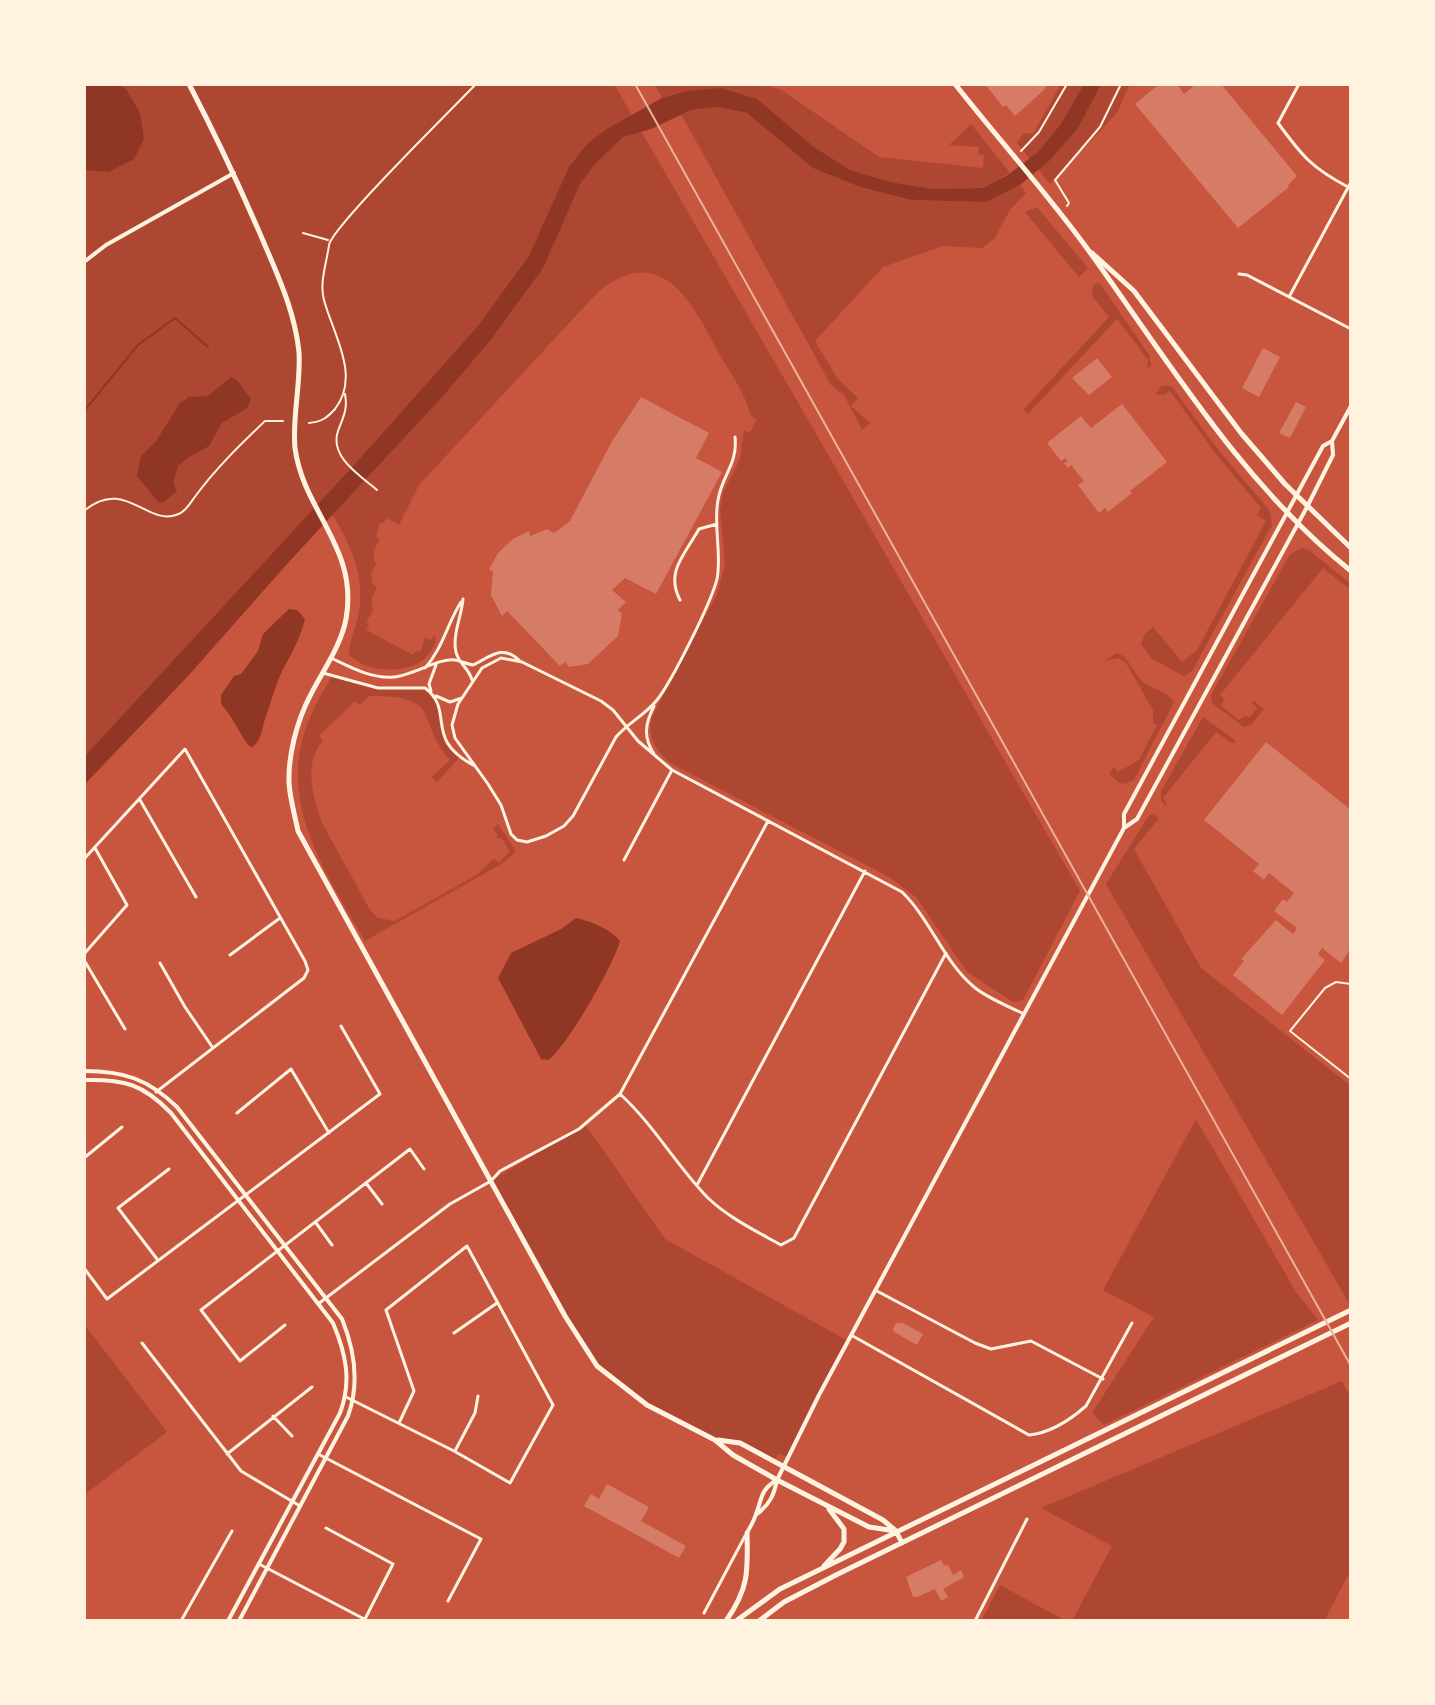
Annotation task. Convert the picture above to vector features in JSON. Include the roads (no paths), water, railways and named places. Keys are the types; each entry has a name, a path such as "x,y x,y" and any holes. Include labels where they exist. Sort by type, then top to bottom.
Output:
{"main road":[{"path":"189,84 234,173 287,297 299,352 295,449 309,493 335,540 347,578 346,620 308,699 291,759 289,784 298,831 565,1316 597,1366 647,1405 715,1440 733,1455 777,1480 869,1527 896,1531"},
{"path":"955,84 1088,250 1229,445 1297,525 1351,571"},
{"path":"1088,250 1134,291 1241,433 1307,507 1351,548"},
{"path":"736,1621 780,1589 1351,1310"},
{"path":"759,1621 784,1602 1351,1323"},
{"path":"715,1440 740,1443 883,1520 896,1531 902,1543"},
{"path":"819,1570 844,1542 844,1529 826,1505"},
{"path":"726,1621 745,1589 749,1569 747,1533"}],"street":[{"path":"1289,297 1350,185 1317,170 1300,154 1278,123 1299,84"},
{"path":"84,262 106,245 234,173"},
{"path":"1239,274 1247,275 1351,329"},
{"path":"1124,828 1124,814 1323,446 1332,441 1351,406"},
{"path":"658,761 648,744 645,727 716,582 720,555 718,496 737,451 735,437"},
{"path":"757,1514 768,1506 777,1480 851,1335 1124,828 1137,819 1307,507 1333,455 1332,441"},
{"path":"680,600 673,587 674,573 699,529 717,524"},
{"path":"425,668 444,642 453,614 463,599 454,646 457,657 469,669 471,686"},
{"path":"330,658 362,673 391,678 410,675 454,659 473,665 492,654 503,652 513,655 601,701 613,710 658,761 672,770 902,892 917,906 946,952 975,988 1024,1014"},
{"path":"522,662 501,658 492,661 476,675 458,704 452,725 455,738 501,805 511,834 517,840 527,842 564,826 573,816 616,737 656,701"},
{"path":"436,665 429,684 439,703 446,743 476,767"},
{"path":"323,673 378,688 425,688 441,700 450,702 466,695"},
{"path":"84,859 185,749 308,970 304,978 153,1095"},
{"path":"624,860 672,770"},
{"path":"140,800 196,897"},
{"path":"318,1304 450,1204 491,1181 500,1171 579,1129 620,1094 769,820"},
{"path":"95,848 127,905 84,957 125,1029"},
{"path":"697,1185 865,871"},
{"path":"230,955 280,918"},
{"path":"620,1094 644,1116 709,1199 735,1219 781,1245 794,1238 946,952"},
{"path":"160,963 213,1048"},
{"path":"84,1268 107,1299 380,1094 341,1026"},
{"path":"237,1113 291,1069 329,1133"},
{"path":"84,1071 110,1071 134,1077 160,1090 177,1107 342,1319 352,1344 355,1368 353,1401 239,1621"},
{"path":"84,1080 112,1080 153,1095 171,1113 333,1323 343,1345 348,1371 346,1397 229,1621"},
{"path":"84,1158 122,1127"},
{"path":"285,1325 240,1361 201,1310 410,1149 424,1169"},
{"path":"158,1260 118,1208 169,1169"},
{"path":"366,1183 382,1204"},
{"path":"316,1223 332,1245"},
{"path":"346,1397 510,1483 553,1405 467,1246 386,1310 414,1391 399,1423"},
{"path":"875,1290 975,1343 991,1349 1031,1341 1103,1379"},
{"path":"454,1333 498,1302"},
{"path":"851,1335 1029,1435 1043,1434 1086,1406 1132,1323"},
{"path":"142,1343 241,1471 300,1506"},
{"path":"227,1454 312,1387"},
{"path":"454,1451 475,1413 478,1396"},
{"path":"273,1416 292,1436"},
{"path":"318,1454 481,1539 448,1601"},
{"path":"704,1613 757,1514 758,1500 765,1488 777,1480"},
{"path":"975,1621 1027,1519"},
{"path":"259,1564 366,1620 393,1564 326,1528"},
{"path":"181,1621 232,1531"}],"lane":[{"path":"1351,984 1336,982 1325,988 1290,1031 1351,1079"}],"waterway":[{"path":"84,411 138,345 175,318 208,347"}],"railway":[{"path":"635,84 1351,1366"}]}
